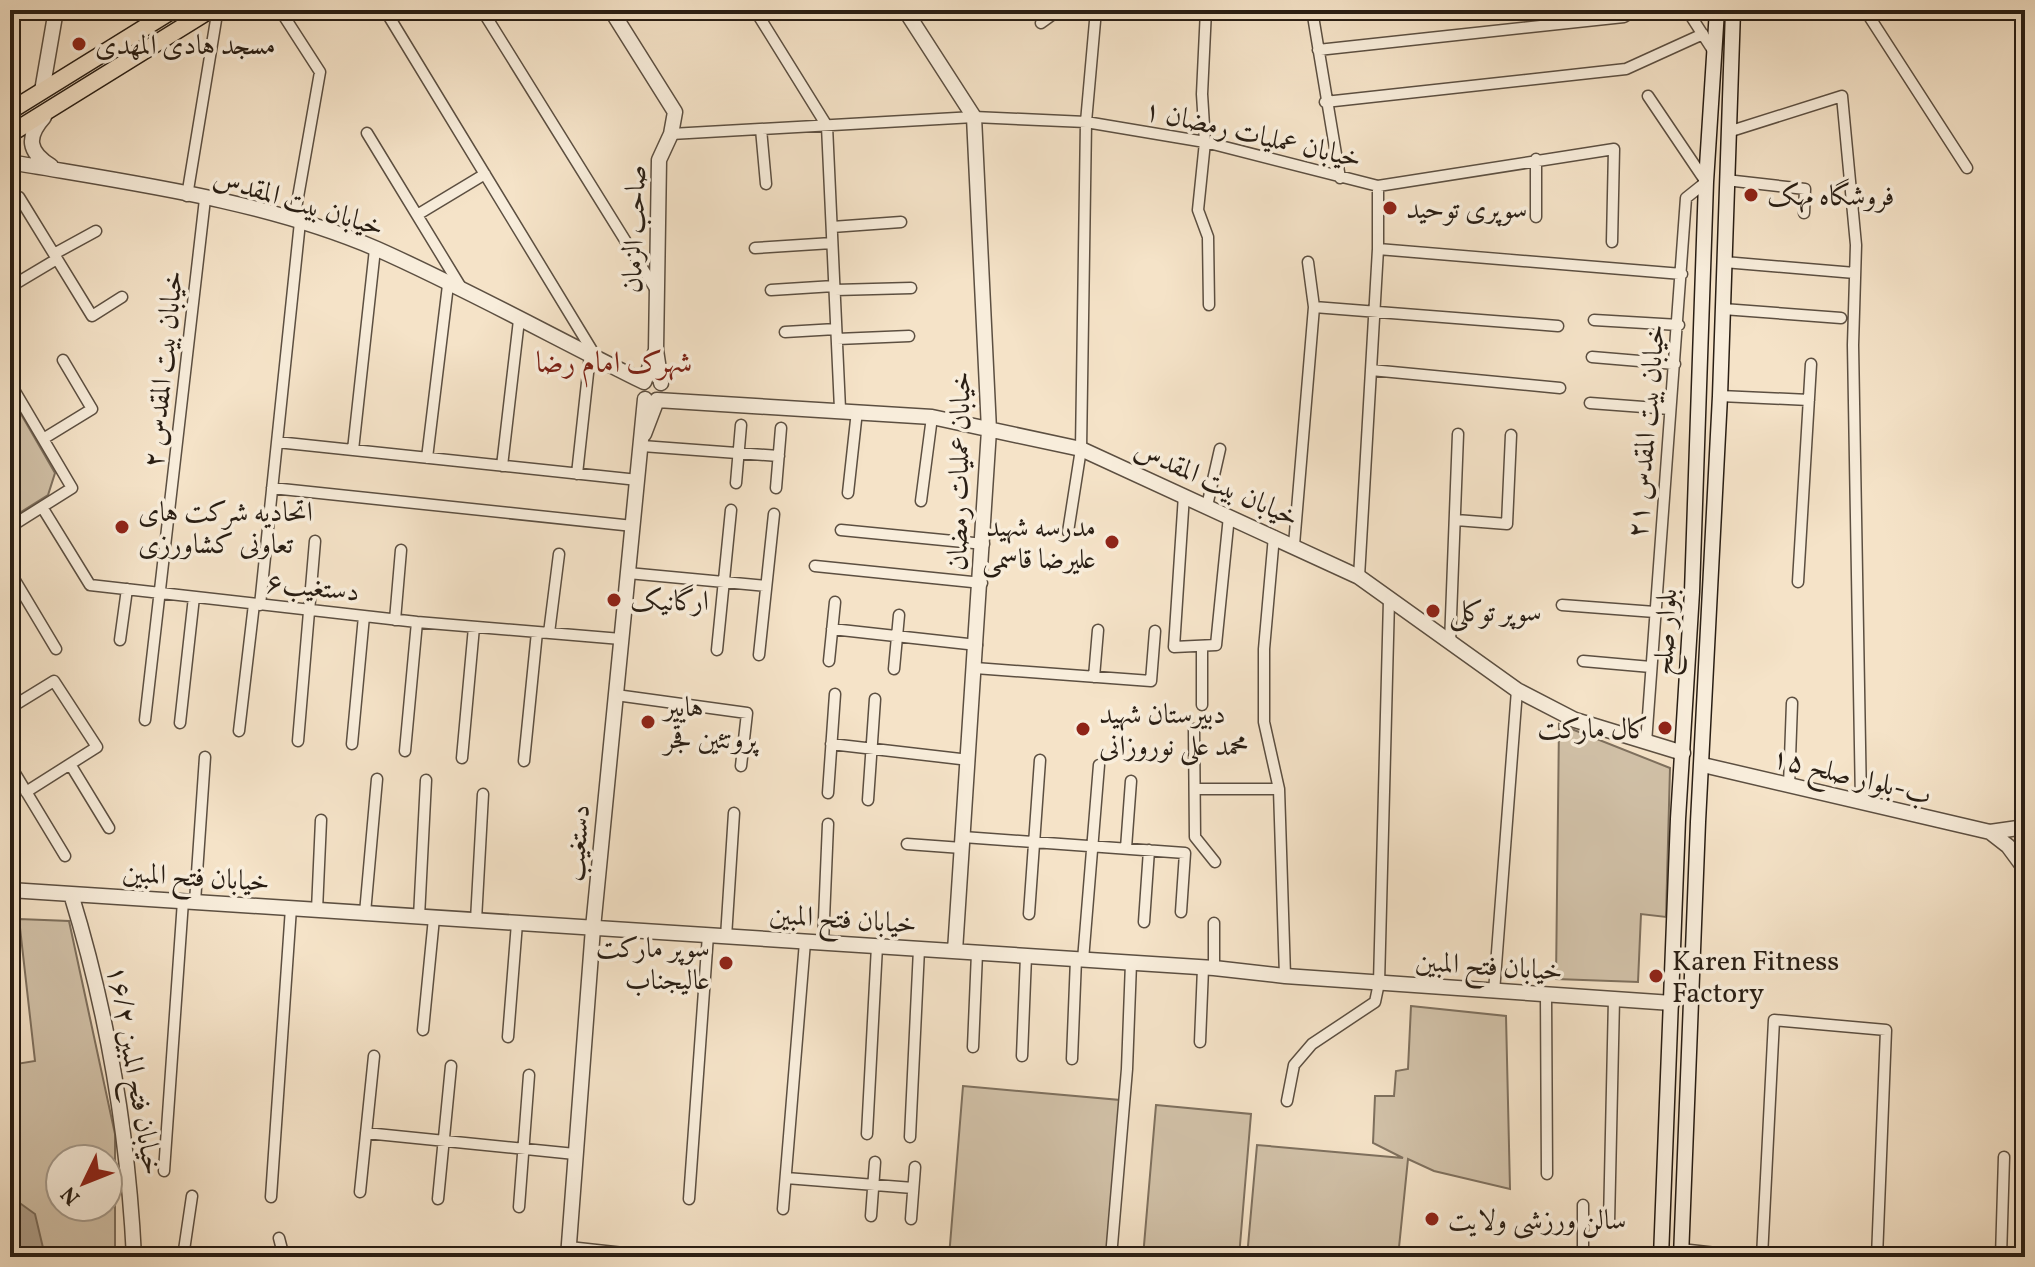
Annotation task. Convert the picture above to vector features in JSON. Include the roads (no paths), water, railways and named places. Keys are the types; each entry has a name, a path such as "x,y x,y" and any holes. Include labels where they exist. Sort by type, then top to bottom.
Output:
{"main road":[{"path":"10,111 173,10"},
{"path":"10,134 210,10"},
{"path":"103,53 114,69"}],"street":[{"path":"42,91 56,10"},
{"path":"187,196 216,20 210,10"},
{"path":"239,731 272,488 297,221 320,72 280,10"},
{"path":"385,10 594,357 577,474"},
{"path":"482,10 656,290"},
{"name":"صاحب الزمان","path":"611,10 675,112 671,134 659,160 656,350"},
{"path":"755,10 827,126 840,409"},
{"path":"905,10 974,117"},
{"path":"1041,23 1059,10"},
{"path":"1068,532 1081,449 1086,122 1096,10"},
{"path":"1206,10 1202,94 1205,142 1198,210 1208,237 1209,305"},
{"path":"1312,10 1340,178"},
{"path":"1318,50 1624,17 1636,10"},
{"path":"1687,10 1715,54"},
{"name":"بلوار صلح","path":"1661,1257 1692,592 1706,182 1717,10"},
{"name":"بلوار صلح","path":"1681,1253 1712,593 1733,10"},
{"path":"1865,10 1967,168"},
{"path":"1325,102 1626,69 1703,34"},
{"path":"1648,96 1706,182"},
{"path":"1728,132 1842,96 1853,202 1855,273 1861,803"},
{"path":"52,109 32,131 30,143 40,159 59,170"},
{"name":"خیابان عملیات رمضان ۱","path":"671,134 974,117 1086,122 1205,142 1378,186 1614,149 1612,242"},
{"name":"خیابان عملیات رمضان","path":"955,951 982,583 989,430 974,117"},
{"path":"761,129 766,184"},
{"path":"367,133 464,293"},
{"path":"1536,159 1536,217"},
{"name":"خیابان بیت المقدس","path":"10,162 205,199 297,221 375,249 594,357 652,391 681,401 932,417 1081,449 1359,577 1517,690 1575,720 1683,753"},
{"path":"417,215 485,174"},
{"path":"1726,180 1805,189 1804,213"},
{"name":"خیابان بیت المقدس ۲۱","path":"1646,743 1686,198 1706,182"},
{"path":"1359,577 1378,249 1378,186"},
{"path":"19,197 92,316 122,297"},
{"name":"خیابان بیت المقدس ۲","path":"145,720 205,199"},
{"path":"832,227 901,222"},
{"path":"10,287 96,231"},
{"path":"755,248 832,243"},
{"path":"353,450 375,249"},
{"path":"1378,249 1682,274"},
{"path":"1294,545 1314,307 1308,262"},
{"path":"1724,262 1855,273"},
{"path":"427,458 448,285"},
{"path":"771,290 911,288"},
{"path":"1314,307 1558,326"},
{"path":"1723,309 1841,318"},
{"path":"502,466 519,320"},
{"path":"1594,320 1679,325"},
{"path":"785,332 909,336"},
{"name":"دستغیب","path":"568,1252 593,928 621,639 656,350"},
{"path":"1592,357 1675,364"},
{"path":"43,439 92,409 63,360"},
{"path":"1798,582 1811,364"},
{"path":"1371,370 1560,388"},
{"path":"10,383 72,488 10,527"},
{"path":"1720,396 1809,400"},
{"path":"1590,403 1670,409"},
{"path":"848,493 857,411"},
{"path":"921,501 932,417"},
{"path":"736,483 741,425"},
{"path":"776,488 781,428"},
{"path":"1450,643 1458,434"},
{"path":"1456,520 1507,524 1511,435"},
{"path":"643,440 779,456"},
{"path":"277,442 638,480"},
{"path":"1207,506 1220,449"},
{"path":"272,488 633,526"},
{"path":"1184,495 1174,647 1216,645 1229,516"},
{"name":"دستغیب۶","path":"42,507 90,585 395,620 621,639"},
{"path":"717,650 731,510"},
{"path":"759,655 774,514"},
{"path":"841,530 984,544"},
{"path":"1274,536 1264,649 1264,722 1279,789 1285,976"},
{"path":"298,741 315,541"},
{"path":"395,620 401,550"},
{"path":"524,761 543,633 559,554"},
{"path":"815,566 982,583"},
{"path":"10,572 56,649"},
{"path":"628,573 766,586"},
{"path":"120,640 127,589"},
{"path":"1692,592 1712,593"},
{"path":"180,723 194,597"},
{"path":"1287,1101 1294,1065 1312,1044 1375,1002 1379,983 1389,600"},
{"path":"829,661 835,602"},
{"path":"1562,605 1655,612"},
{"path":"894,669 899,615"},
{"path":"352,744 364,616"},
{"path":"405,751 417,622"},
{"path":"462,758 474,627"},
{"path":"832,629 977,645"},
{"path":"1094,677 1098,630"},
{"path":"975,668 1151,681 1155,631"},
{"path":"1202,646 1202,705"},
{"path":"1583,661 1651,667"},
{"path":"10,708 54,681 97,747 26,792"},
{"path":"1494,992 1517,690"},
{"path":"828,793 835,694"},
{"path":"616,695 747,713 741,766"},
{"path":"868,800 875,699"},
{"path":"1789,786 1792,703"},
{"path":"1194,729 1195,837 1215,862"},
{"path":"831,744 969,760"},
{"path":"164,1171 205,757"},
{"path":"1029,914 1040,760"},
{"path":"70,764 109,828"},
{"path":"10,765 65,856"},
{"path":"1072,1059 1099,765"},
{"name":"۱۵ ب-بلوار صلح","path":"1703,765 1990,832"},
{"path":"365,913 377,779"},
{"path":"423,1030 427,917 426,780"},
{"path":"1126,848 1131,781"},
{"path":"1195,789 1279,789"},
{"path":"476,920 483,794"},
{"path":"726,937 734,813"},
{"path":"317,910 321,820"},
{"path":"823,943 828,824"},
{"path":"1990,832 2025,827"},
{"path":"1990,832 2008,846 2025,869"},
{"path":"907,844 1034,842 1185,853 1181,912"},
{"path":"1144,922 1149,850"},
{"name":"خیابان فتح المبین","path":"10,890 1209,968 1494,992 1672,1003"},
{"name":"خیابان فتح المبین ۱۶/۲","path":"71,894 96,976 130,1181 134,1257"},
{"path":"271,1197 291,908"},
{"path":"508,1037 517,923"},
{"path":"1200,1042 1214,923"},
{"path":"689,1199 708,935"},
{"path":"783,1209 805,942"},
{"path":"867,1134 877,946"},
{"path":"910,1137 919,949"},
{"path":"973,1047 977,953"},
{"path":"1022,1056 1026,956"},
{"path":"1111,1257 1127,1069 1131,963"},
{"path":"1546,995 1547,1174"},
{"path":"1609,1223 1614,999"},
{"path":"1762,1257 1774,1020 1886,1030 1877,1257"},
{"path":"360,1192 374,1056"},
{"path":"438,1199 451,1066"},
{"path":"519,1207 529,1075"},
{"path":"1668,1098 1688,1099"},
{"path":"366,1133 575,1154"},
{"path":"2001,1257 2004,1157"},
{"path":"871,1216 875,1162"},
{"path":"911,1219 915,1167"},
{"path":"786,1178 913,1188"},
{"path":"183,1257 192,1196"},
{"path":"1583,1205 1583,1257"},
{"path":"279,1238 284,1257"},
{"path":"568,1252 660,1257"},
{"path":"1681,1253 1751,1257"}],"place":[{"name":"مسجد هادی المهدی","path":"79,44"},
{"name":"فروشگاه مهک","path":"1751,195"},
{"name":"سوپری توحید","path":"1390,208"},
{"name":"اتحادیه شرکت های تعاونی کشاورزی","path":"122,527"},
{"name":"مدرسه شهید علیرضا قاسمی","path":"1112,542"},
{"name":"ارگانیک","path":"614,600"},
{"name":"سوپر توکلی","path":"1433,611"},
{"name":"هایپر پروتئین قجر","path":"648,722"},
{"name":"کال مارکت","path":"1665,728"},
{"name":"دبیرستان شهید محمد علی نوروزانی","path":"1083,729"},
{"name":"سوپر مارکت عالیجناب","path":"726,963"},
{"name":"Karen Fitness Factory","path":"1656,976"},
{"name":"سالن ورزشی ولایت","path":"1432,1219"}],"district":[{"name":"شهرک امام رضا","path":"614,362"}]}
